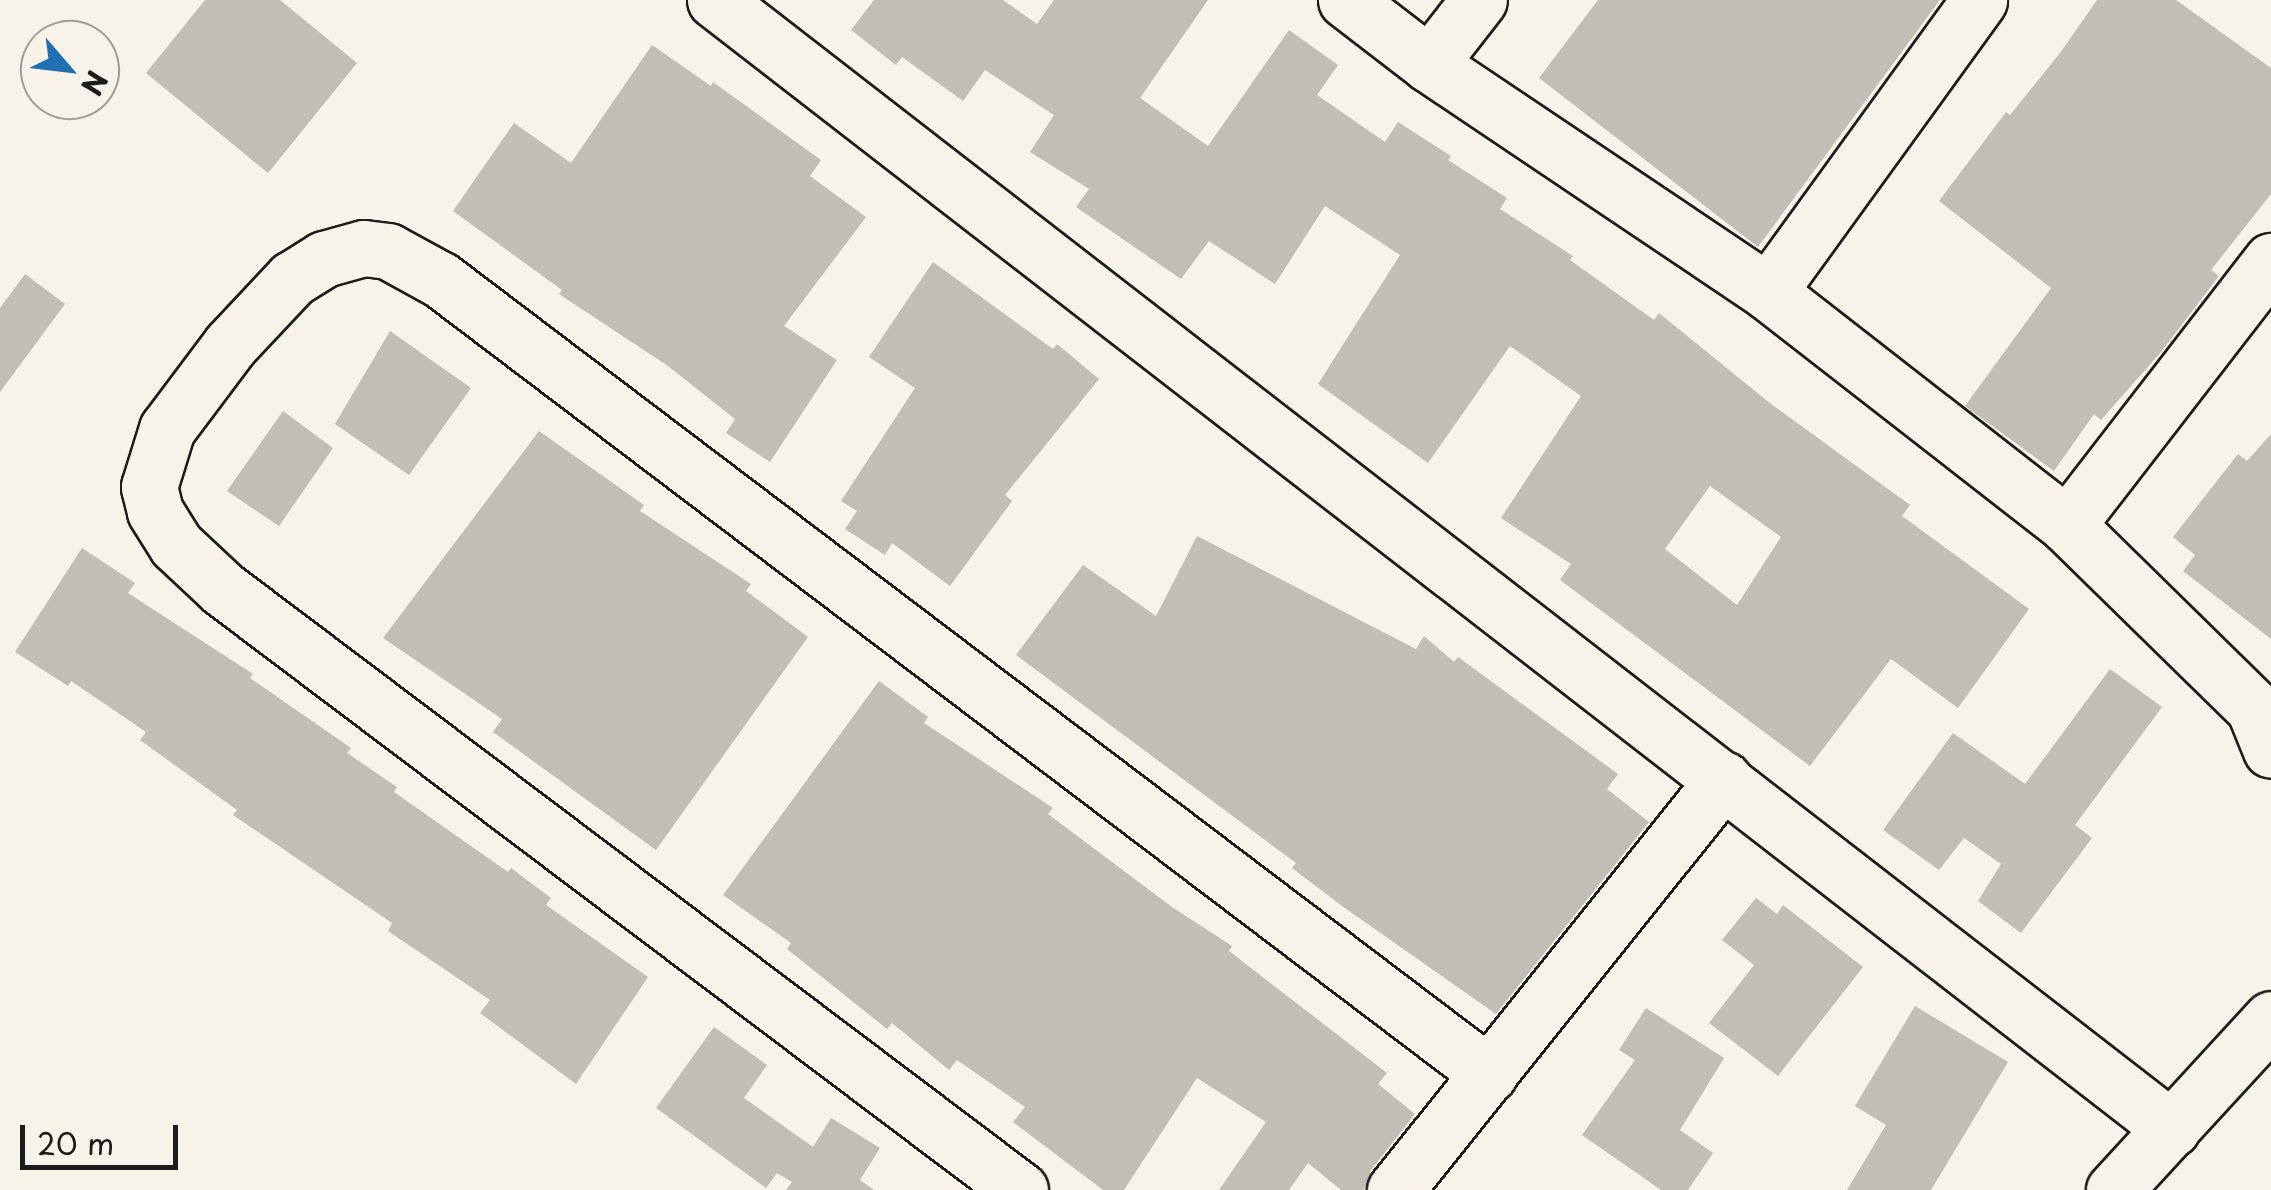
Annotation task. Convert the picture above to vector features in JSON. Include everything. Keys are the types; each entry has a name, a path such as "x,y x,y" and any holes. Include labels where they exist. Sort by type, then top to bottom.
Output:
{"street":[{"path":"716,0 2172,1130"},
{"path":"1346,0 1429,64 1768,292 2066,525 2254,708 2271,750"},
{"path":"1429,64 1479,0"},
{"path":"1768,292 1979,0"},
{"path":"1020,1190 223,590 176,545 155,512 148,487 167,429 230,346 292,279 324,259 364,248 388,251 442,280 1489,1074"},
{"path":"2066,525 2271,261"},
{"path":"1395,1190 1724,779"},
{"path":"2114,1190 2271,1019"}],"building":[{"path":"205,0 280,0 357,63 268,173 146,73"},
{"path":"874,0 1003,0 1037,24 1054,0 1208,0 1140,98 1208,146 1289,30 1338,65 1317,95 1385,142 1398,122 1451,156 1448,160 1507,198 1500,209 1573,256 1570,260 1654,320 1659,313 1771,404 1910,505 1902,516 2029,609 1958,708 1891,659 1810,766 1560,580 1571,564 1501,518 1581,396 1510,346 1428,463 1318,384 1400,255 1325,206 1275,284 1209,241 1181,279 1076,207 1089,189 1030,152 1054,115 985,70 963,101 902,57 896,65 851,30","holes":["1710,486 1781,537 1737,605 1665,549"]},
{"path":"1598,0 1940,0 1758,247 1539,78"},
{"path":"2097,0 2176,0 2271,68 2271,194 2211,270 2219,276 2161,352 2101,420 2094,414 2054,471 1965,406 2051,288 1939,201 2006,112 2010,115 2060,53"},
{"path":"652,45 711,86 713,82 821,160 810,176 866,217 784,326 837,360 770,462 726,433 735,419 668,366 559,294 562,290 453,211 514,123 571,163"},
{"path":"933,262 1053,349 1057,344 1099,379 1005,495 1012,501 950,586 892,543 885,555 845,529 857,511 841,501 915,388 869,357"},
{"path":"25,274 65,304 0,392 0,308"},
{"path":"390,331 471,388 409,475 335,424"},
{"path":"283,411 333,448 279,526 227,491"},
{"path":"539,431 644,505 640,511 751,584 746,591 808,637 656,850 493,732 502,719 383,638"},
{"path":"2271,434 2271,639 2183,571 2195,555 2173,537 2238,454 2247,461"},
{"path":"1197,536 1416,649 1424,636 1454,662 1458,657 1618,774 1607,789 1649,822 1496,1014 1342,906 1292,868 1296,863 1016,655 1083,565 1156,616"},
{"path":"82,548 135,583 128,593 253,674 250,678 351,748 347,753 397,787 394,792 508,872 511,868 551,898 546,905 648,977 576,1084 480,1013 490,1000 388,931 392,923 233,815 237,810 140,740 146,732 71,681 68,686 15,652"},
{"path":"2110,669 2162,707 2075,825 2092,838 2021,933 1978,901 2001,864 1964,838 1939,870 1883,830 1953,733 2025,784"},
{"path":"879,681 928,717 924,723 1053,808 1048,814 1172,907 1232,946 1229,951 1387,1073 1378,1084 1415,1114 1371,1170 1364,1190 1341,1190 1308,1163 1289,1190 1219,1190 1266,1122 1197,1078 1124,1190 1103,1190 1013,1122 1025,1107 957,1060 949,1070 892,1023 887,1029 787,949 791,943 723,895"},
{"path":"1756,898 1777,914 1783,905 1863,967 1778,1076 1709,1023 1754,965 1722,940"},
{"path":"1915,1006 2008,1062 1931,1190 1847,1190 1886,1125 1855,1106"},
{"path":"1646,1008 1724,1058 1680,1130 1713,1153 1688,1190 1661,1190 1582,1135 1635,1060 1619,1050"},
{"path":"714,1027 767,1065 744,1098 813,1147 831,1118 880,1148 860,1180 874,1190 786,1190 792,1182 777,1173 766,1188 656,1108"}]}
